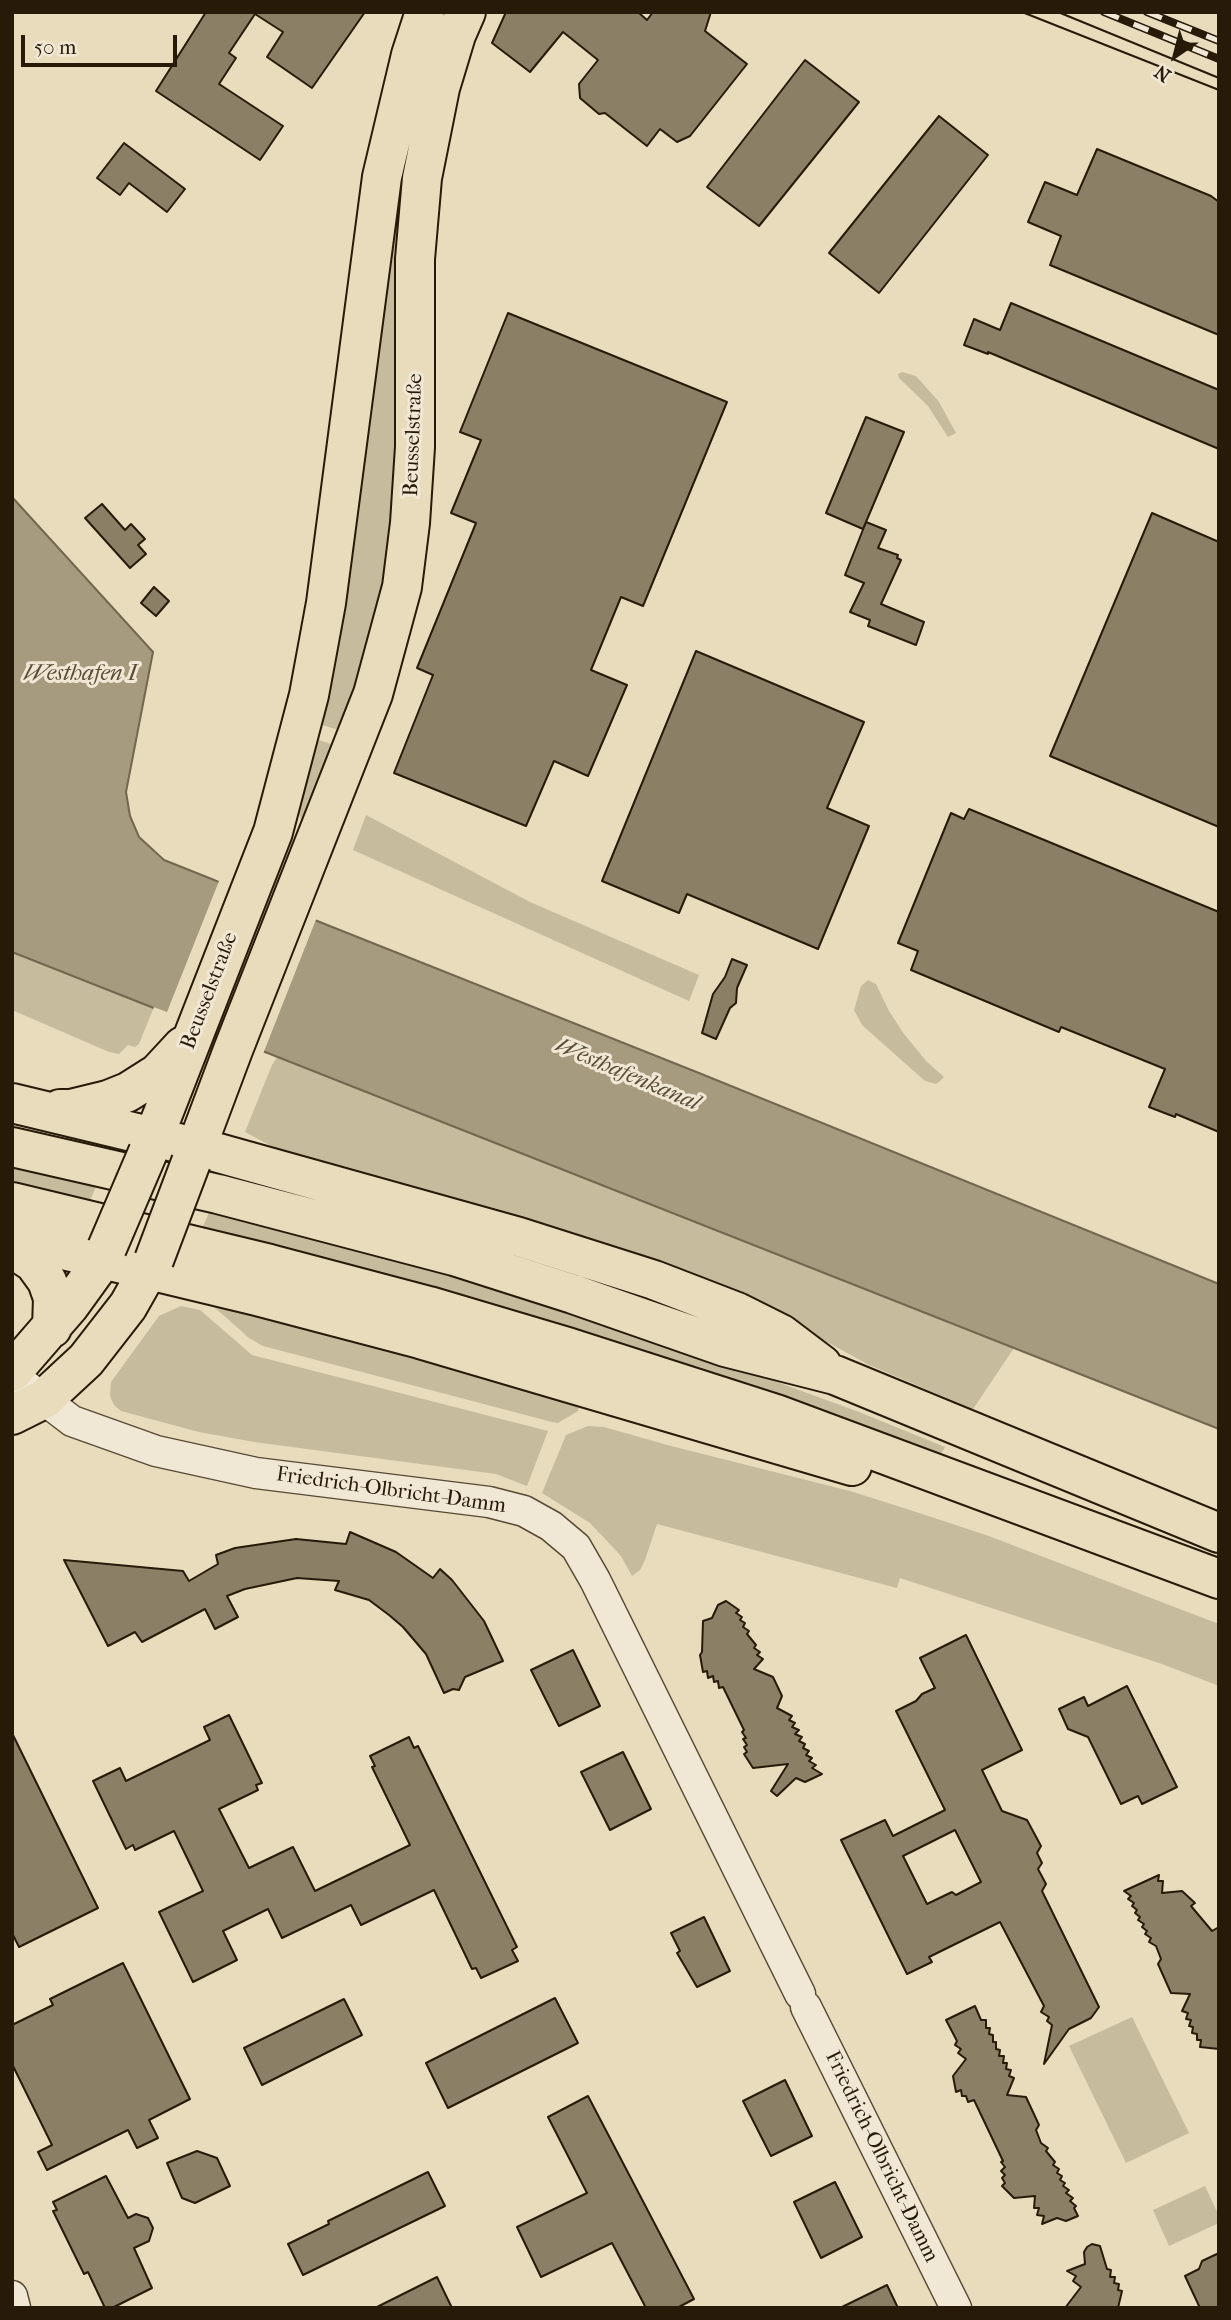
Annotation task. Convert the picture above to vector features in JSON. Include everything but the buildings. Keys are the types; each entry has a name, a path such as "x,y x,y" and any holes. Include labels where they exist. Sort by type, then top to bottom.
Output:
{"main road":[{"name":"Beusselstraße","path":"12,1373 52,1328 105,1253 151,1144 273,832 314,675 326,603 382,177 411,55 425,12"},
{"name":"Beusselstraße","path":"28,1407 86,1360 128,1306 152,1265 373,694 401,587 410,523 415,447 415,259 422,178 440,88 466,12"},
{"path":"273,832 314,848"},
{"path":"23,1105 71,1109 128,1092 166,1066 194,1034"},
{"path":"23,1105 151,1144 452,1217 654,1280 737,1312 781,1334 835,1375"},
{"path":"12,1147 218,1194 454,1256 725,1347 835,1375 1219,1533"},
{"path":"12,1202 108,1223 429,1306 776,1414 1219,1579"},
{"path":"12,1238 105,1253 152,1265 419,1339 766,1442 937,1489 981,1489"},
{"path":"12,1248 34,1263 47,1281 52,1298 52,1328"}],"street":[{"name":"Friedrich-Olbricht-Damm","path":"12,1373 28,1407 123,1441 179,1457 256,1473 489,1502 524,1511 551,1526 576,1547 595,1580 956,2308"},
{"path":"12,2296 15,2308"}],"shaded area":[{"path":"408,108 394,559 348,733 316,723"},
{"path":"902,372 916,376 939,402 956,433 948,437 928,406 899,378 898,374"},
{"path":"312,738 341,747 303,824 296,807"},
{"path":"366,815 530,902 699,975 689,1001 353,850"},
{"path":"12,952 154,1007 139,1044 135,1047 128,1045 119,1054 109,1052 12,1010"},
{"path":"868,980 876,984 904,1034 927,1062 944,1077 939,1082 936,1084 925,1081 862,1025 854,1010 861,986"},
{"path":"278,1056 1014,1348 973,1409 869,1365 787,1320 352,1170 275,1148 245,1132"},
{"path":"12,1160 99,1179 88,1206 12,1189"},
{"path":"212,1206 304,1229 679,1346 859,1412 945,1447 940,1456 200,1233"},
{"path":"203,1297 580,1402 578,1411 558,1423 552,1422 263,1346 249,1338"},
{"path":"181,1306 200,1310 252,1355 548,1431 527,1486 496,1474 254,1442 199,1432 121,1411 110,1396 111,1382 159,1316"},
{"path":"588,1426 604,1427 850,1491 986,1535 1219,1624 1219,1686 1162,1664 900,1578 897,1588 657,1524 645,1560 640,1570 632,1576 621,1556 590,1523 542,1493 566,1435"},
{"path":"1132,2017 1189,2133 1126,2163 1069,2046"},
{"path":"1205,2186 1219,2216 1219,2223 1169,2246 1153,2210"}],"water":[{"path":"12,497 153,652 126,792 130,816 139,837 164,860 1219,1284 1219,1429 12,952"}],"pier":[{"path":"214,876 317,917 263,1054 153,1010 154,1007 167,1012 219,881 213,878"}],"tram line":[{"path":"1022,12 1219,90"},
{"path":"1058,12 1219,78"}],"railway":[{"path":"1104,12 1219,59"},
{"path":"1147,12 1219,41"}],"water label":[{"name":"Westhafen I","path":"80,674"},
{"name":"Westhafenkanal","path":"627,1075"}]}
